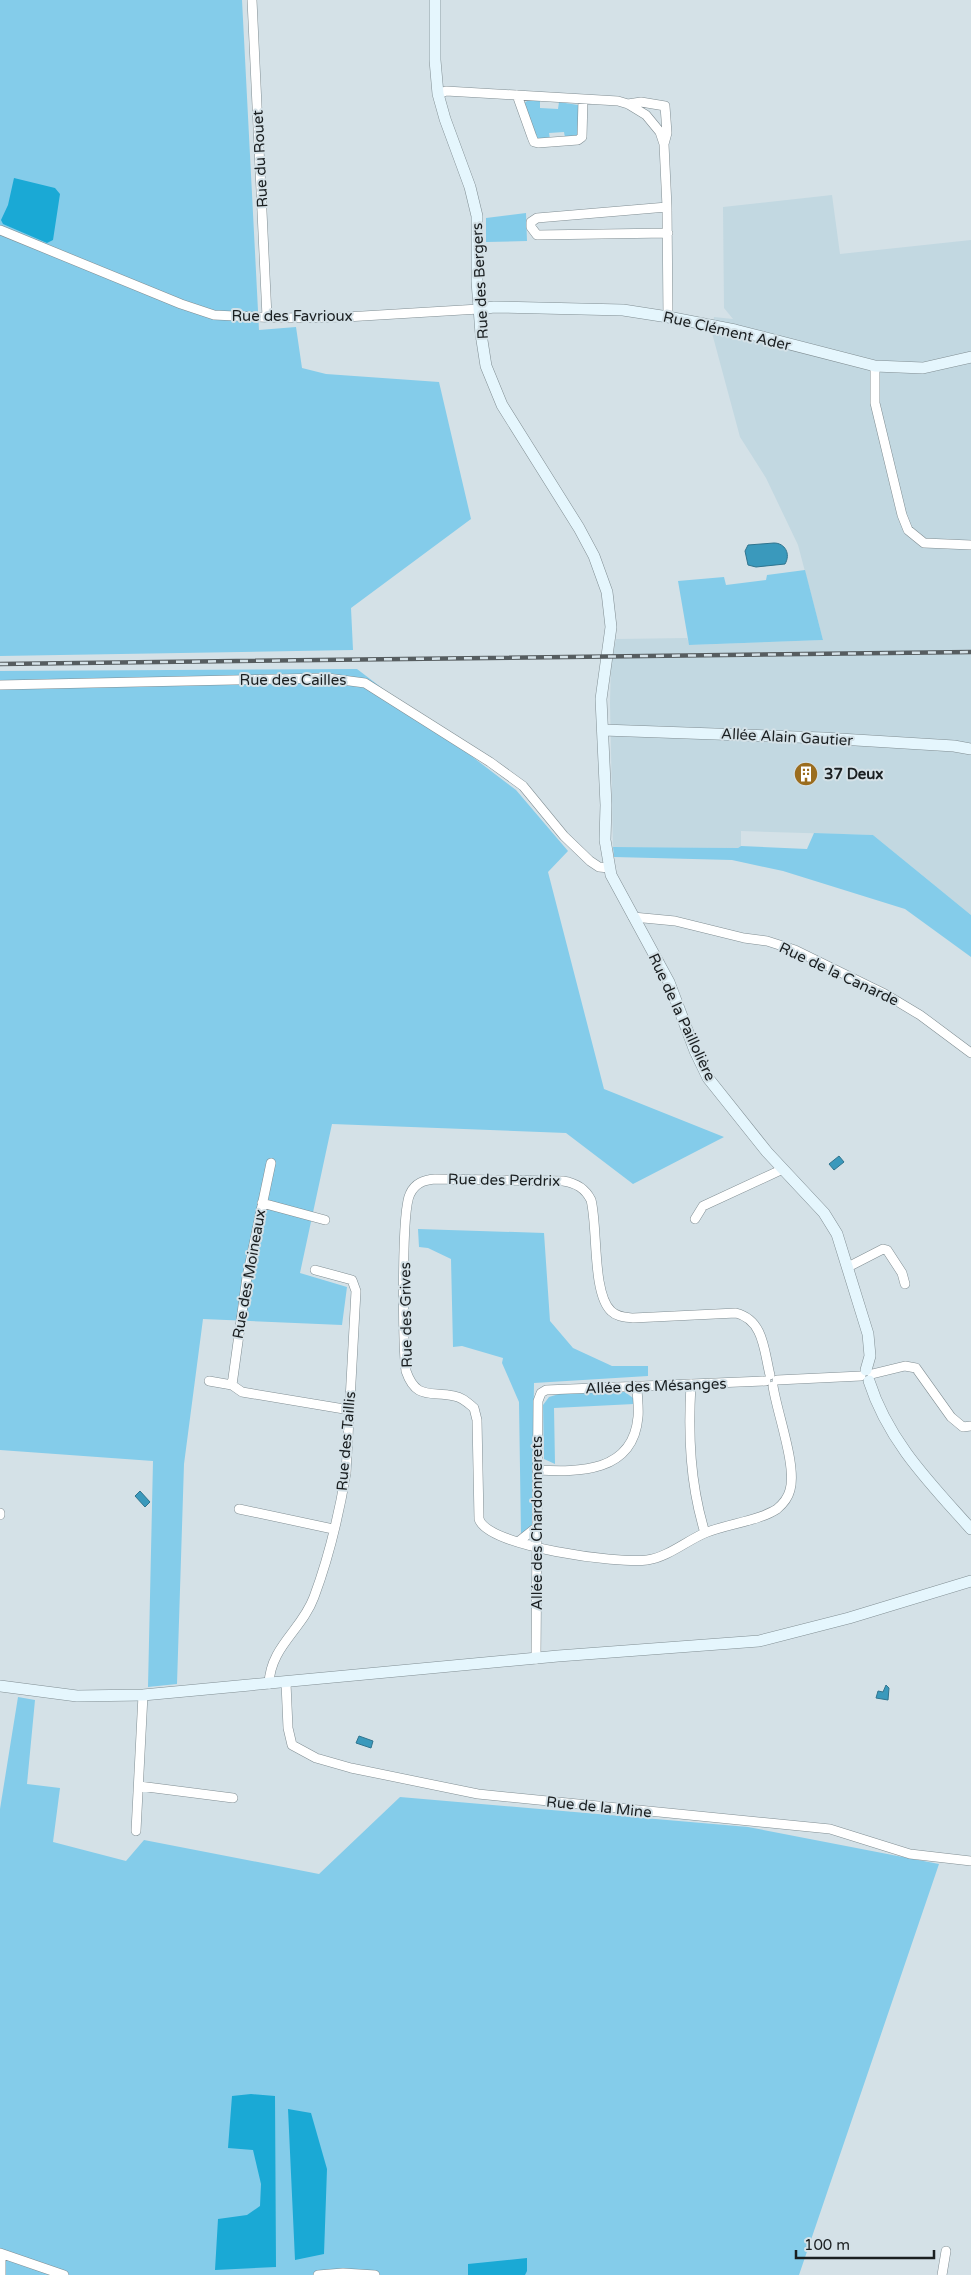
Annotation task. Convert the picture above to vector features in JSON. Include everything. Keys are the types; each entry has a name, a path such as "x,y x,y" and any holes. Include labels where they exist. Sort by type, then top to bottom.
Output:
{"street":[{"name":"Rue du Rouet","path":"252,0 266,317"},
{"name":"Rue des Bergers","path":"435,0 434,60 438,94 475,204 478,231 476,265 481,334 492,384 502,405 579,528 596,563 607,592 610,612 611,627 607,656"},
{"path":"438,94 446,91 582,99 628,104 641,102 665,106 667,133 664,144"},
{"path":"517,95 534,142 538,143 578,140 582,137 582,99"},
{"path":"628,104 637,108 654,124 660,132 664,144 668,233 668,317"},
{"path":"667,207 537,218 532,222 531,227 537,235 668,233"},
{"name":"Rue des Favrioux","path":"0,230 198,310 214,314 266,317 346,316 479,308"},
{"name":"Rue Clément Ader","path":"479,308 623,310 735,330 875,366 923,368 971,357"},
{"path":"875,366 875,403 905,525 924,543 971,545"},
{"name":"Rue de la Paillolière","path":"607,656 601,700 606,805 605,840 609,868 616,886 669,982 692,1043 708,1078 729,1107 831,1224 848,1267 868,1334 870,1356 867,1375 880,1411 898,1444 913,1465 971,1530"},
{"name":"Rue des Cailles","path":"0,684 327,678 359,681 388,696 523,786 564,836 590,861 599,867 609,868"},
{"name":"Allée Alain Gautier","path":"603,730 823,738 954,746 971,749"},
{"name":"Rue de la Canarde","path":"634,917 675,921 744,938 767,941 795,950 885,994 920,1015 971,1053"},
{"name":"Rue des Moineaux","path":"232,1384 246,1277 271,1164"},
{"path":"695,1219 703,1206 783,1169"},
{"name":"Rue des Perdrix","path":"406,1237 410,1194 419,1183 425,1181 435,1179 563,1181 575,1183 583,1189 591,1200 600,1287 605,1304 616,1315 633,1318 736,1314 744,1315 751,1319 759,1331 792,1473 787,1497 771,1512 705,1533"},
{"path":"262,1203 324,1220"},
{"name":"Rue des Grives","path":"406,1237 405,1363 410,1382 417,1389 428,1394 454,1396 474,1408 477,1420 478,1507 481,1525 486,1530 537,1549 631,1561 648,1560 705,1533"},
{"path":"848,1267 883,1249 887,1250 902,1274 905,1284"},
{"name":"Rue des Taillis","path":"269,1684 274,1658 314,1598 333,1530 346,1473 356,1291 352,1280 315,1270"},
{"name":"Allée des Mésanges","path":"546,1390 867,1375 905,1366 916,1368 951,1417 963,1427 971,1426"},
{"path":"209,1381 232,1384 242,1392 350,1410"},
{"path":"691,1384 689,1446 695,1492 705,1533"},
{"path":"537,1470 586,1470 602,1467 622,1454 634,1435 637,1424 637,1386"},
{"name":"Allée des Chardonnerets","path":"536,1659 538,1401 541,1393 546,1390"},
{"path":"239,1509 333,1530"},
{"path":"518,1542 537,1527"},
{"path":"536,1571 542,1562 553,1552"},
{"path":"0,1686 77,1696 143,1695 759,1640 849,1618 971,1581"},
{"name":"Rue de la Mine","path":"286,1683 288,1728 292,1745 316,1758 351,1768 478,1794 830,1830 910,1854 971,1861"},
{"path":"136,1830 143,1695"},
{"path":"139,1786 233,1798"},
{"path":"942,2275 946,2251"},
{"path":"1,2275 1,2254 64,2275"},
{"path":"318,2275 351,2272 376,2275"}],"shaded area":[{"path":"0,0 242,0 259,330 296,327 302,368 326,374 439,382 471,519 351,608 353,650 0,656"},
{"path":"529,100 540,101 540,108 558,109 559,102 578,105 578,135 565,138 564,132 549,133 550,139 537,140 524,103"},
{"path":"14,178 55,188 60,194 53,240 47,243 3,224 1,220 8,205"},
{"path":"832,195 840,254 971,240 971,915 873,835 741,831 741,846 738,848 613,847 610,703 611,663 616,639 687,638 690,645 823,640 798,545 766,478 740,437 712,333 714,317 733,319 724,308 723,207"},
{"path":"526,213 527,241 486,242 486,218"},
{"path":"778,543 786,550 787,560 785,564 756,567 748,565 745,551 748,545"},
{"path":"805,570 823,640 689,645 678,581 724,577 726,585 766,580 767,575"},
{"path":"357,669 516,790 568,851 548,872 604,1089 724,1137 633,1184 566,1133 332,1124 300,1273 347,1287 342,1325 203,1319 184,1464 177,1684 148,1687 153,1461 0,1450 0,671"},
{"path":"814,833 873,835 971,915 971,957 905,909 783,871 732,860 614,857 613,847 738,848 741,846 807,849"},
{"path":"839,1156 844,1162 834,1170 829,1164"},
{"path":"418,1229 544,1233 550,1321 573,1348 612,1366 648,1366 648,1376 534,1383 532,1526 521,1536 519,1402 502,1363 503,1358 462,1346 453,1347 451,1259 428,1248 419,1247"},
{"path":"625,1392 633,1398 634,1404 554,1408 555,1464 544,1459 543,1405 549,1397 559,1394"},
{"path":"140,1491 150,1502 145,1507 135,1496"},
{"path":"886,1685 889,1688 888,1700 876,1698 878,1691 883,1692"},
{"path":"18,1697 35,1700 27,1784 60,1788 53,1842 126,1861 144,1840 319,1874 400,1797 748,1827 939,1864 799,2275 0,2275 0,1809"},
{"path":"359,1736 373,1741 371,1748 356,1743"},
{"path":"251,2094 275,2096 276,2267 215,2270 218,2219 247,2215 260,2206 261,2184 253,2150 228,2148 232,2096"},
{"path":"288,2109 311,2113 327,2169 324,2254 295,2260"},
{"path":"527,2258 527,2271 525,2275 468,2275 468,2264"}],"railway":[{"path":"0,664 971,652"}],"place":[{"name":"37 Deux","path":"806,774"}]}
